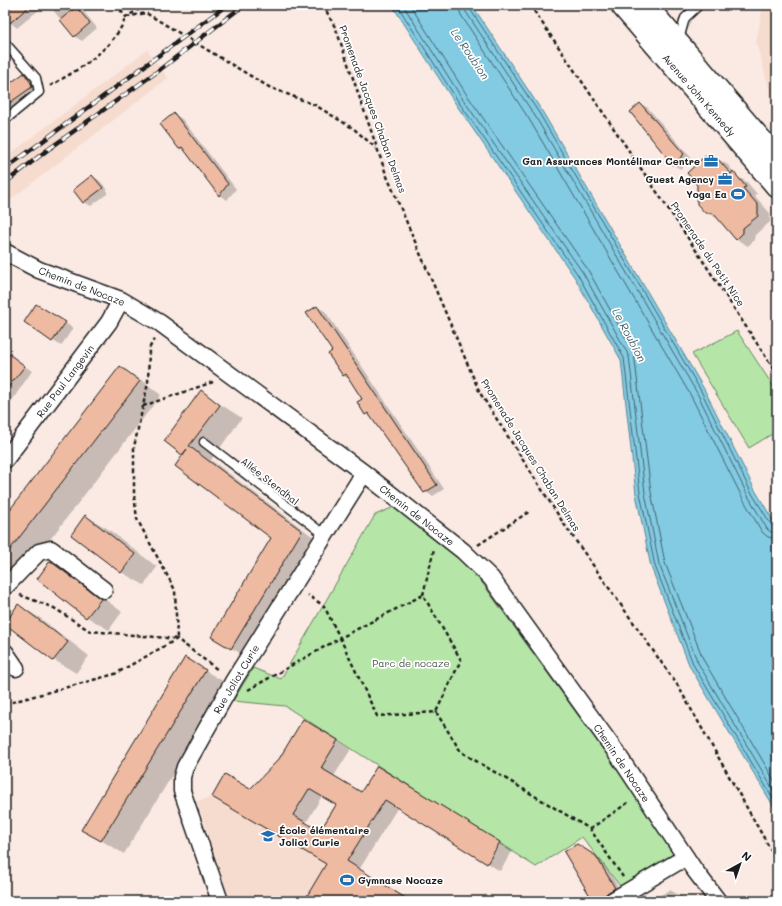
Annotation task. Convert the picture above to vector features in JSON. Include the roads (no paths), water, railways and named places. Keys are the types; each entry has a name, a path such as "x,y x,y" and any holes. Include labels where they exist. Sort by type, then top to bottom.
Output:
{"main road":[{"name":"Avenue John Kennedy","path":"622,5 777,186"},
{"name":"Avenue John Kennedy","path":"645,5 777,159"}],"street":[{"name":"Chemin de Nocaze","path":"5,252 40,270 121,300 160,323 364,473 439,531 491,578 616,752 642,793 718,901"},
{"name":"Rue Paul Langevin","path":"5,460 109,322 121,300"},
{"name":"Rue Joliot Curie","path":"220,901 182,791 182,777 191,755 234,680 364,473"},
{"path":"12,591 39,552 51,549 104,590"},
{"path":"5,652 16,668"},
{"path":"612,901 686,857"}],"lane":[{"path":"675,40 680,36 685,18 699,5"},
{"path":"5,43 36,78 39,92 5,120"},
{"name":"Allée Stendhal","path":"204,442 325,535"}],"water":[{"name":"Le Roubion","path":"392,5 472,5 542,111 704,389 755,490 777,527 777,812 690,667 651,567 636,494 621,360 575,278 453,100"}],"railway":[{"path":"5,169 227,5"},
{"path":"5,183 46,151 158,71 244,5"}],"place":[{"name":"Gan Assurances Montélimar Centre","path":"711,161"},
{"name":"Guest Agency","path":"725,179"},
{"name":"Yoga Ea","path":"738,194"},
{"name":"École élémentaire Joliot Curie","path":"268,836"},
{"name":"Gymnase Nocaze","path":"347,880"}],"park label":[{"name":"Parc de nocaze","path":"411,663"}]}
